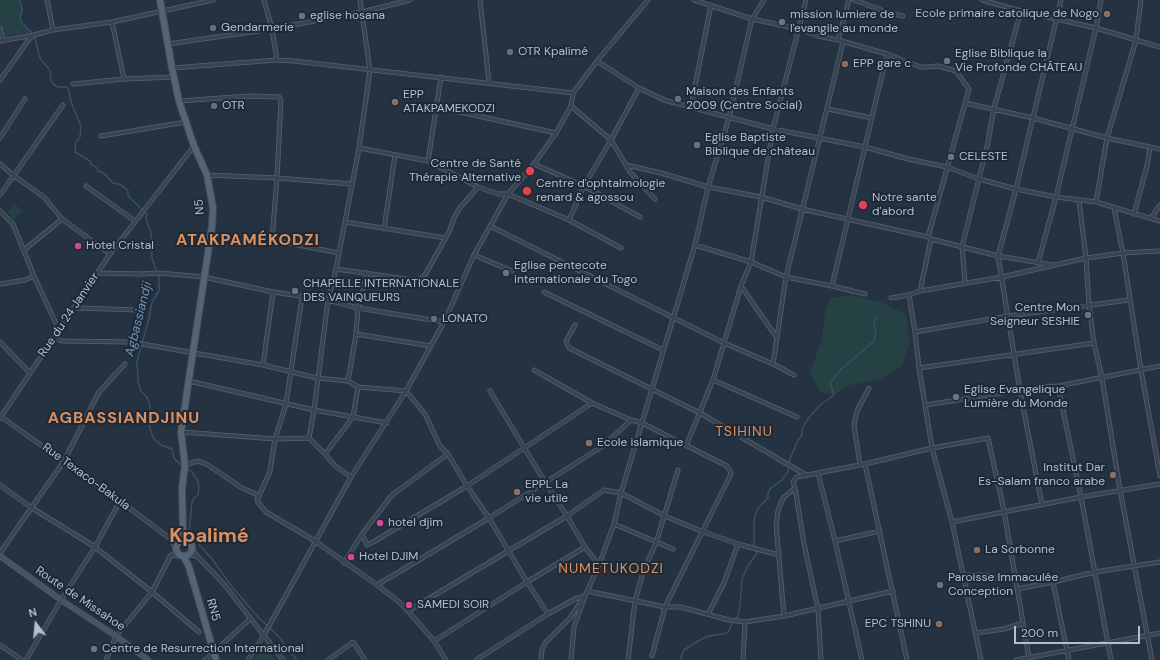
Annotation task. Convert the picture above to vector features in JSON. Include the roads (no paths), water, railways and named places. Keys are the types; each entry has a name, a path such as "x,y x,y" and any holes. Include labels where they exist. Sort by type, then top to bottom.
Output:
{"main road":[{"name":"N5","path":"160,0 172,68 180,101 194,146 207,175 213,208 181,432 184,467"},
{"name":"RN5","path":"174,552 177,543 181,540 183,532 182,488 184,467"},
{"name":"RN5","path":"183,532 191,544 188,553 189,567 216,660"},
{"path":"181,540 188,541"},
{"path":"174,552 188,553"},
{"name":"Route de Missahoe","path":"0,556 61,600 116,636 148,660"}],"street":[{"path":"48,0 53,30"},
{"path":"0,28 1,41 53,30 112,22 213,0"},
{"path":"264,0 272,29 277,60"},
{"path":"309,438 328,300 336,268 359,148 370,70 360,0"},
{"path":"168,44 272,29 362,12 410,0"},
{"path":"480,0 489,83"},
{"path":"248,660 264,635 351,477 387,423 406,391 444,322 474,255 508,194 534,164 556,133 571,106 573,92 648,0"},
{"path":"694,0 752,19 799,29 818,36 888,54 921,67 925,68 938,66 956,71 969,89 929,238 920,291"},
{"path":"571,660 574,627 614,524 621,493 653,390 663,350 695,245 708,187 729,118 752,19 764,0"},
{"path":"686,446 713,380 741,286 751,262 773,129 806,0"},
{"path":"838,40 849,0"},
{"path":"854,0 889,13 903,16"},
{"path":"982,0 1021,11 1096,28 1160,47"},
{"path":"1042,505 1020,391 998,256 1016,189 1062,0"},
{"path":"1038,263 1056,197 1096,28 1101,0"},
{"path":"1096,202 1107,138 1136,40 1141,0"},
{"path":"691,106 710,5"},
{"path":"965,282 962,248 988,142 994,108 1021,11"},
{"path":"112,22 124,79"},
{"path":"0,80 30,38 34,35"},
{"path":"773,364 786,277 821,138 843,42"},
{"path":"832,286 888,54"},
{"path":"172,68 277,60 294,61 573,92"},
{"path":"597,61 639,88 664,100 773,129 865,147 908,159 947,167 979,179 1016,189 1079,201 1096,202 1134,214 1160,220"},
{"path":"73,84 124,79 174,77"},
{"path":"428,161 442,77"},
{"path":"569,220 584,186 639,88"},
{"path":"180,101 250,96 279,97 281,100 272,240 339,253"},
{"path":"0,138 25,99"},
{"path":"965,103 994,108 1107,138 1160,149"},
{"path":"0,195 63,105"},
{"path":"571,106 611,140 629,171 655,199"},
{"path":"437,107 556,133"},
{"path":"828,109 872,118"},
{"path":"100,136 186,122"},
{"name":"Rue du 24 Janvier","path":"0,417 110,254 194,146"},
{"path":"1134,214 1144,178 1150,147"},
{"path":"359,148 428,161 478,187 498,194 508,194 569,220 621,248"},
{"path":"384,229 395,155"},
{"path":"0,164 14,176 44,197 62,219 110,254"},
{"path":"534,164 584,186 640,217"},
{"path":"626,165 661,173 708,187 761,197 802,209 884,229 929,238 962,248 998,256 1053,265"},
{"path":"207,175 277,178 352,184"},
{"path":"86,186 135,221"},
{"path":"336,268 418,280 425,275 459,209 478,187"},
{"path":"1079,201 1094,344 1102,378 1120,490 1152,660"},
{"path":"1151,218 1160,205"},
{"path":"1114,208 1123,253 1141,370 1160,476"},
{"path":"0,211 13,224 34,276 59,330"},
{"path":"24,250 62,219"},
{"path":"345,222 445,238"},
{"path":"490,226 673,316 724,343 773,364 794,375"},
{"path":"695,245 751,262 786,277 865,294"},
{"path":"891,298 965,282 1002,277 1086,258 1123,253 1160,251"},
{"path":"474,255 512,271"},
{"path":"97,273 159,273 204,277 274,292 328,300 358,308 444,322"},
{"path":"348,381 356,334 358,308 367,273"},
{"path":"0,284 25,280 34,276"},
{"path":"741,286 777,338"},
{"path":"263,365 274,292"},
{"path":"544,292 663,350"},
{"path":"909,295 916,332 919,368 932,448 952,522 982,660"},
{"path":"257,501 270,471 275,439 286,404 302,297"},
{"path":"916,332 1008,316 1130,300"},
{"path":"75,307 138,310"},
{"path":"575,325 566,341 569,348 700,414 807,475"},
{"path":"356,334 431,346"},
{"path":"54,338 62,340 131,342 263,365 290,373 317,378 348,381 358,387 406,391 425,414 440,446 448,454 548,614"},
{"path":"0,342 30,373"},
{"path":"919,368 1094,344"},
{"path":"0,553 64,461 99,392 125,364"},
{"path":"926,405 1039,387 1058,386 1160,366"},
{"path":"534,370 592,402 631,420 642,423 729,468 731,474 701,531 689,560 665,607 652,656"},
{"path":"713,380 797,417"},
{"path":"189,381 314,410 387,423"},
{"path":"1058,386 1082,497 1110,660"},
{"path":"325,454 353,417 358,387"},
{"path":"860,465 854,425 857,411 869,388"},
{"path":"490,391 585,547 599,565"},
{"path":"362,534 367,545 375,541 467,486 592,402"},
{"name":"Rue Texaco-Bakula","path":"0,417 120,501 172,540"},
{"path":"377,585 489,518 603,446 631,420"},
{"path":"181,432 275,439 309,438 325,454 334,466 351,477"},
{"path":"821,660 818,608 804,544 793,482 795,479 797,477 865,464 932,448 988,438 1004,512 1028,658"},
{"path":"344,563 362,534 392,495 448,454"},
{"path":"184,467 198,461 208,465 242,488 258,495 257,501 266,512 314,542 377,585 408,611 434,641 446,660"},
{"path":"865,464 907,660"},
{"path":"628,660 636,601 643,572 656,543 678,470"},
{"path":"818,473 862,660"},
{"path":"952,522 1120,490 1160,484"},
{"path":"0,485 32,508 95,547 152,592 199,632"},
{"path":"784,616 776,525 778,511 783,498 795,488"},
{"path":"408,611 567,516 604,490 621,493 665,516 701,531 738,544 779,555"},
{"path":"26,660 61,600 95,547 120,501"},
{"path":"614,524 673,549"},
{"path":"835,541 880,531"},
{"path":"106,660 116,636 152,592 174,552 172,540 181,540"},
{"path":"708,614 724,583 738,544"},
{"path":"434,641 585,547"},
{"path":"188,553 197,556 223,584 283,660"},
{"path":"1017,589 1095,572 1160,562"},
{"path":"963,575 983,575 991,576 997,579 1009,578 1016,582"},
{"path":"1053,582 1069,660"},
{"path":"587,591 665,607 681,607 729,620 746,622 784,616 893,591"},
{"path":"476,660 548,614 575,599 585,596"},
{"path":"541,660 542,649 546,642 570,618 585,596"},
{"path":"205,660 213,651 250,619"},
{"path":"743,660 746,622"},
{"path":"976,633 1004,629 1023,623"},
{"path":"1016,660 1160,633"},
{"path":"328,660 352,642 363,660"},
{"path":"0,645 22,660"}],"waterway":[{"name":"Agbassiandji","path":"19,0 21,3 22,11 20,17 22,23 34,35 40,58 49,69 51,75 50,78 53,84 58,87 67,87 69,91 71,102 81,126 80,137 76,142 75,152 90,161 98,171 105,174 113,183 124,187 128,191 128,196 147,214 146,219 151,233 152,258 157,273"},
{"name":"Agbassiandji","path":"159,273 159,291 152,302 149,319 137,361 138,382 141,391 147,397 150,405 149,425 153,438 161,445 172,449 174,458 183,467"},
{"path":"680,660 684,650 698,641 708,636 728,632 733,622 738,617 742,579 748,566 757,553 754,545 755,515 759,507 768,498 768,492 771,488 781,481 788,472 790,459 798,440 802,435 802,429 807,420 819,406 834,395 830,383 841,369 874,341 876,335 874,323 877,316"},
{"name":"Agbassiandji","path":"186,468 192,472 199,486 198,495 192,502 189,533 212,559 233,588 258,617 280,638 297,660"}],"place":[{"name":"Ecole primaire catolique de Nogo","path":"1107,14"},
{"name":"eglise hosana","path":"302,16"},
{"name":"mission lumiere de l'evangile au monde","path":"782,22"},
{"name":"Gendarmerie","path":"213,28"},
{"name":"OTR Kpalimé","path":"510,52"},
{"name":"Eglise Biblique la Vie Profonde CHÂTEAU","path":"947,61"},
{"name":"EPP gare c","path":"845,64"},
{"name":"Maison des Enfants 2009 (Centre Social)","path":"678,99"},
{"name":"EPP ATAKPAMEKODZI","path":"395,102"},
{"name":"OTR","path":"214,106"},
{"name":"Eglise Baptiste Biblique de château","path":"697,145"},
{"name":"CELESTE","path":"951,157"},
{"name":"Centre de Santé Thérapie Alternative","path":"530,171"},
{"name":"Centre d'ophtalmologie renard & agossou","path":"527,191"},
{"name":"Notre sante d'abord","path":"863,205"},
{"name":"Hotel Cristal","path":"78,246"},
{"name":"Eglise pentecote internationale du Togo","path":"506,273"},
{"name":"CHAPELLE INTERNATIONALE DES VAINQUEURS","path":"295,291"},
{"name":"Centre Mon Seigneur SESHIE","path":"1088,315"},
{"name":"LONATO","path":"434,319"},
{"name":"Eglise Evangelique Lumière du Monde","path":"956,397"},
{"name":"Ecole islamique","path":"589,443"},
{"name":"Institut Dar Es-Salam franco arabe","path":"1113,475"},
{"name":"EPPL La vie utile","path":"517,492"},
{"name":"hotel djim","path":"380,523"},
{"name":"La Sorbonne","path":"977,550"},
{"name":"Hotel DJIM","path":"351,557"},
{"name":"Paroisse Immaculée Conception","path":"940,585"},
{"name":"SAMEDI SOIR","path":"409,605"},
{"name":"EPC TSHINU","path":"939,624"},
{"name":"Centre de Resurrection International","path":"94,649"}],"district":[{"name":"ATAKPAMÉKODZI","path":"248,241"},
{"name":"AGBASSIANDJINU","path":"124,419"},
{"name":"TSIHINU","path":"744,432"},
{"name":"Kpalimé","path":"209,537"},
{"name":"NUMETUKODZI","path":"611,569"}]}
